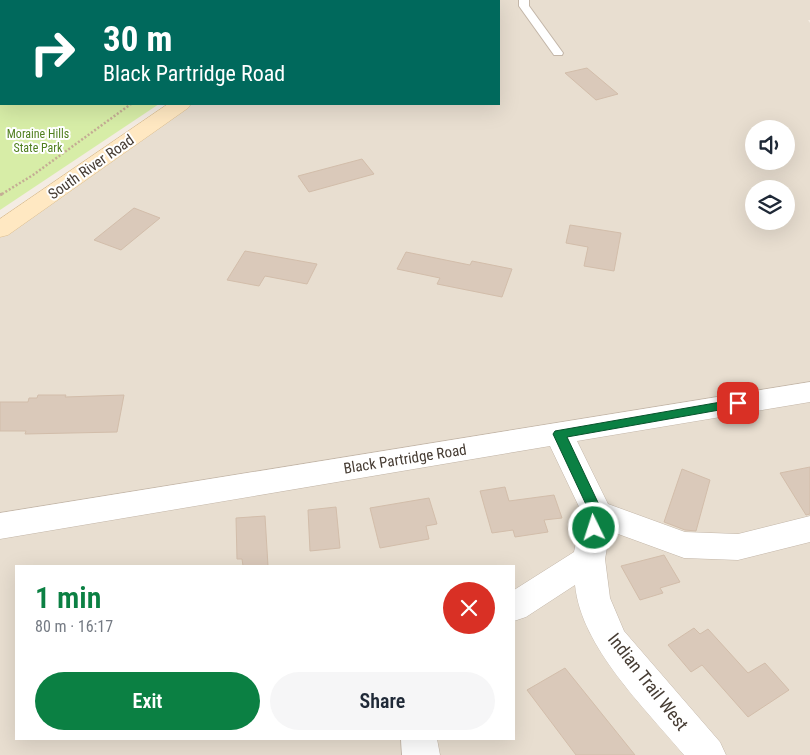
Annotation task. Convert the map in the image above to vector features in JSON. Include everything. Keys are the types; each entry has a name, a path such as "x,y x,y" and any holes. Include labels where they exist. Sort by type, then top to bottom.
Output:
{"street":[{"name":"South River Road","path":"0,230 180,105"},
{"name":"Black Partridge Road","path":"0,526 810,392"},
{"path":"559,434 597,513 684,545 738,547 810,529"},
{"name":"Indian Trail West","path":"597,513 589,559 593,598 611,641 707,755"},
{"path":"515,606 589,559"},
{"path":"419,740 421,755"}],"lane":[{"path":"524,0 524,6 558,53"}],"path":[{"path":"0,195 33,175 131,105"}],"shaded area":[{"path":"500,0 810,0 810,20 808,20 810,23 810,755 0,755 0,230 180,105 500,105"}],"green space":[{"name":"Moraine Hills State Park","path":"0,105 158,105 0,210"}],"building":[{"path":"587,68 618,94 596,100 565,73"},
{"path":"362,159 374,174 309,192 298,176"},
{"path":"134,208 160,218 121,250 94,240"},
{"path":"570,225 621,233 614,271 584,266 588,247 566,243"},
{"path":"245,251 317,264 307,284 265,276 259,286 227,280"},
{"path":"406,252 470,265 472,261 512,269 502,297 437,284 440,278 397,269"},
{"path":"38,395 66,395 65,397 124,395 117,432 25,434 26,431 0,431 0,402 28,402 29,398 37,398"},
{"path":"810,467 810,514 806,515 780,473"},
{"path":"682,469 710,480 696,531 685,530 664,522"},
{"path":"505,487 509,501 554,495 562,518 544,520 548,532 515,537 513,530 492,533 480,491"},
{"path":"429,498 437,524 426,526 429,539 380,548 370,508"},
{"path":"336,507 340,548 310,551 308,510"},
{"path":"265,516 268,565 243,565 242,559 237,559 236,518"},
{"path":"664,555 680,582 660,588 663,593 640,600 621,566"},
{"path":"694,628 700,634 708,629 748,673 765,663 789,690 748,717 702,665 691,672 668,645"},
{"path":"565,668 635,755 576,755 527,690"}],"route":[{"path":"594,528 597,513 559,434 738,403"}]}
